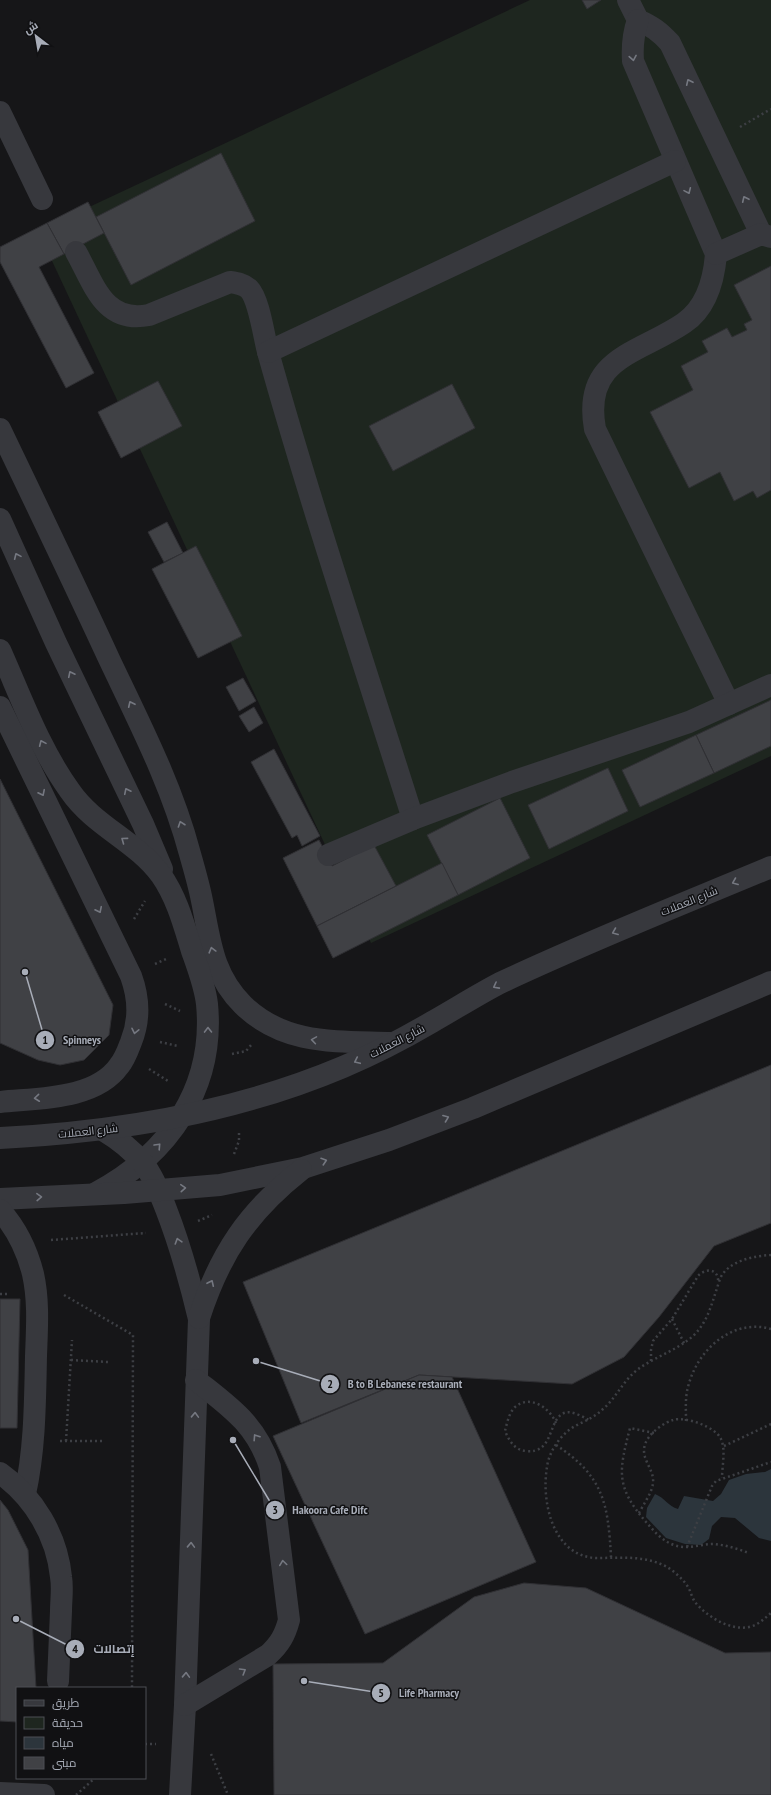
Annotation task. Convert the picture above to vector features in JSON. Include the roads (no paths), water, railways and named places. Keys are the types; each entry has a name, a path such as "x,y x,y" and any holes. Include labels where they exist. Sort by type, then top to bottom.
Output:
{"street":[{"path":"628,0 638,20 650,25 661,33 670,43 766,236 716,254"},
{"path":"638,20 633,33 633,61 716,254 714,273 708,292 698,309 684,323 624,355 603,375 593,401 593,415 596,429 729,704"},
{"path":"0,112 42,199"},
{"path":"268,352 675,161"},
{"path":"76,252 108,307 127,317 138,318 149,315 220,284 230,282 240,283 249,288 254,296 268,352 413,819"},
{"path":"0,429 160,767 189,851 201,897 212,950 223,978 242,1004 254,1015 285,1032 304,1038 323,1041 395,1043"},
{"path":"0,519 56,643 143,824 166,883 178,908 204,986 207,1003 208,1025 206,1052 201,1076 193,1097 182,1116 164,1141 142,1162 111,1185 94,1194"},
{"path":"0,650 48,755 71,793 102,825 135,848 166,883"},
{"path":"328,855 413,819 584,757 647,738 689,722 771,685"},
{"path":"0,707 134,983 138,1014 134,1036 126,1055 119,1067 104,1080 87,1089 69,1095 0,1102"},
{"name":"شارع العملات","path":"0,1138 103,1130 182,1116 240,1103 299,1084 344,1067 395,1043 498,985 606,935 771,868"},
{"path":"204,986 223,978"},
{"path":"0,1199 124,1193 220,1185 304,1168 389,1140 473,1108 771,982"},
{"path":"103,1130 120,1141 142,1162 158,1189 175,1231 189,1275 198,1319 185,1705 180,1795"},
{"path":"198,1319 208,1289 221,1262 237,1235 256,1210 278,1188 304,1168"},
{"path":"0,1210 17,1233 26,1252 33,1273 36,1294 36,1416 34,1441 25,1494"},
{"path":"185,1705 268,1655 278,1646 286,1634 289,1620 270,1467 265,1453 250,1426 239,1415 196,1380"},
{"path":"0,1473 25,1494 39,1513 50,1534 58,1556 62,1579 58,1681"},
{"path":"183,1756 193,1795"},
{"path":"0,1792 44,1795"}],"water":[{"path":"771,1469 771,1541 759,1538 735,1518 721,1517 712,1526 709,1539 701,1545 685,1544 666,1538 646,1517 647,1508 655,1494 678,1509 684,1496 713,1501 721,1494 729,1480 746,1474 765,1472"}],"place":[{"name":"Spinneys","path":"25,972"},
{"name":"B to B Lebanese restaurant","path":"256,1361"},
{"name":"Hakoora Cafe Difc","path":"233,1440"},
{"name":"إتصالات","path":"16,1619"},
{"name":"Life Pharmacy","path":"304,1681"}]}
